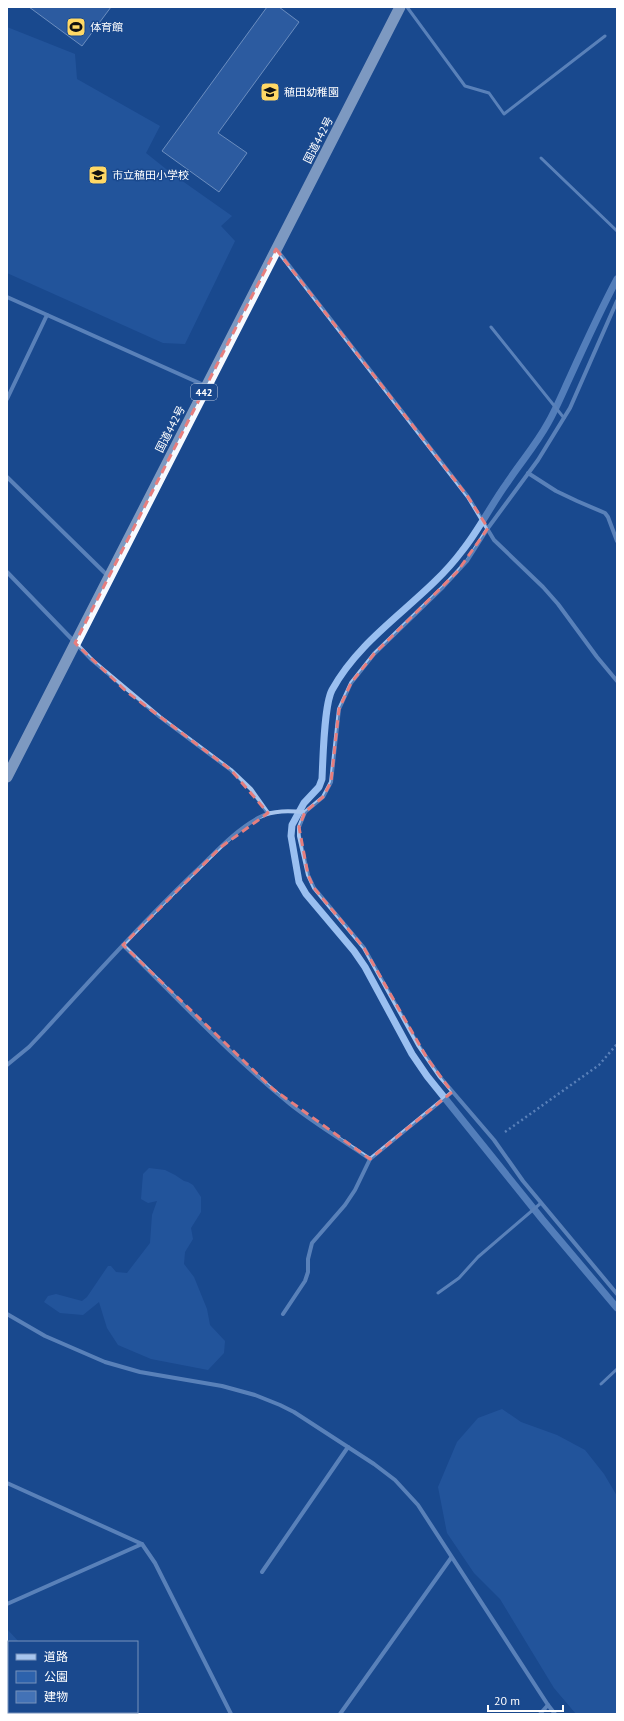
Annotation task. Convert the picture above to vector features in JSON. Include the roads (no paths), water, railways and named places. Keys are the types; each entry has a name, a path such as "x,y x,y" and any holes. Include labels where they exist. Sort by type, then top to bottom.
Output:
{"highway":[{"name":"国道442号","path":"7,777 400,7"}],"street":[{"path":"276,249 468,497 498,544 543,587 558,604 597,658 617,681"},
{"path":"7,297 206,387"},
{"path":"617,301 564,418 551,441 488,528 467,561 374,654 351,683 339,709 332,782 323,797 305,812 299,827 299,836 308,875 314,888 364,948 418,1045 440,1078 494,1140 523,1181 617,1293"},
{"path":"7,399 47,315"},
{"path":"528,473 556,491 577,502 605,513 617,541"},
{"path":"7,477 109,578"},
{"path":"7,572 92,660 128,692 231,770 251,789 268,813"},
{"path":"7,1065 29,1047 123,945 220,847 247,825 268,813 289,811 305,812"},
{"path":"123,945 273,1090 292,1105 370,1159"},
{"path":"283,1314 305,1281 308,1272 308,1259 312,1243 345,1205 355,1190 370,1159 452,1092"},
{"path":"7,1314 45,1336 117,1366 164,1377 222,1386 265,1399 294,1412 374,1464 404,1489 418,1505 451,1558 555,1714"},
{"path":"262,1572 348,1447"},
{"path":"7,1483 142,1544 155,1563 231,1714"},
{"path":"7,1604 142,1544"},
{"path":"340,1714 451,1558"},
{"path":"540,1714 548,1705"}],"lane":[{"path":"407,7 465,86 489,94 504,114 605,36"},
{"path":"540,158 617,231"},
{"path":"491,327 564,418"},
{"path":"438,1293 459,1278 478,1257 541,1203"},
{"path":"601,1384 617,1368"}],"waterway":[{"path":"617,279 548,423 501,491 474,535 447,569 360,651 332,690 327,707 323,746 322,779 319,787 304,803 292,825 291,836 299,882 306,894 354,951 365,967 412,1054 427,1076 542,1219 617,1308"}],"place":[{"name":"体育館","path":"76,27"},
{"name":"稙田幼稚園","path":"270,92"},
{"name":"市立稙田小学校","path":"98,175"}]}
